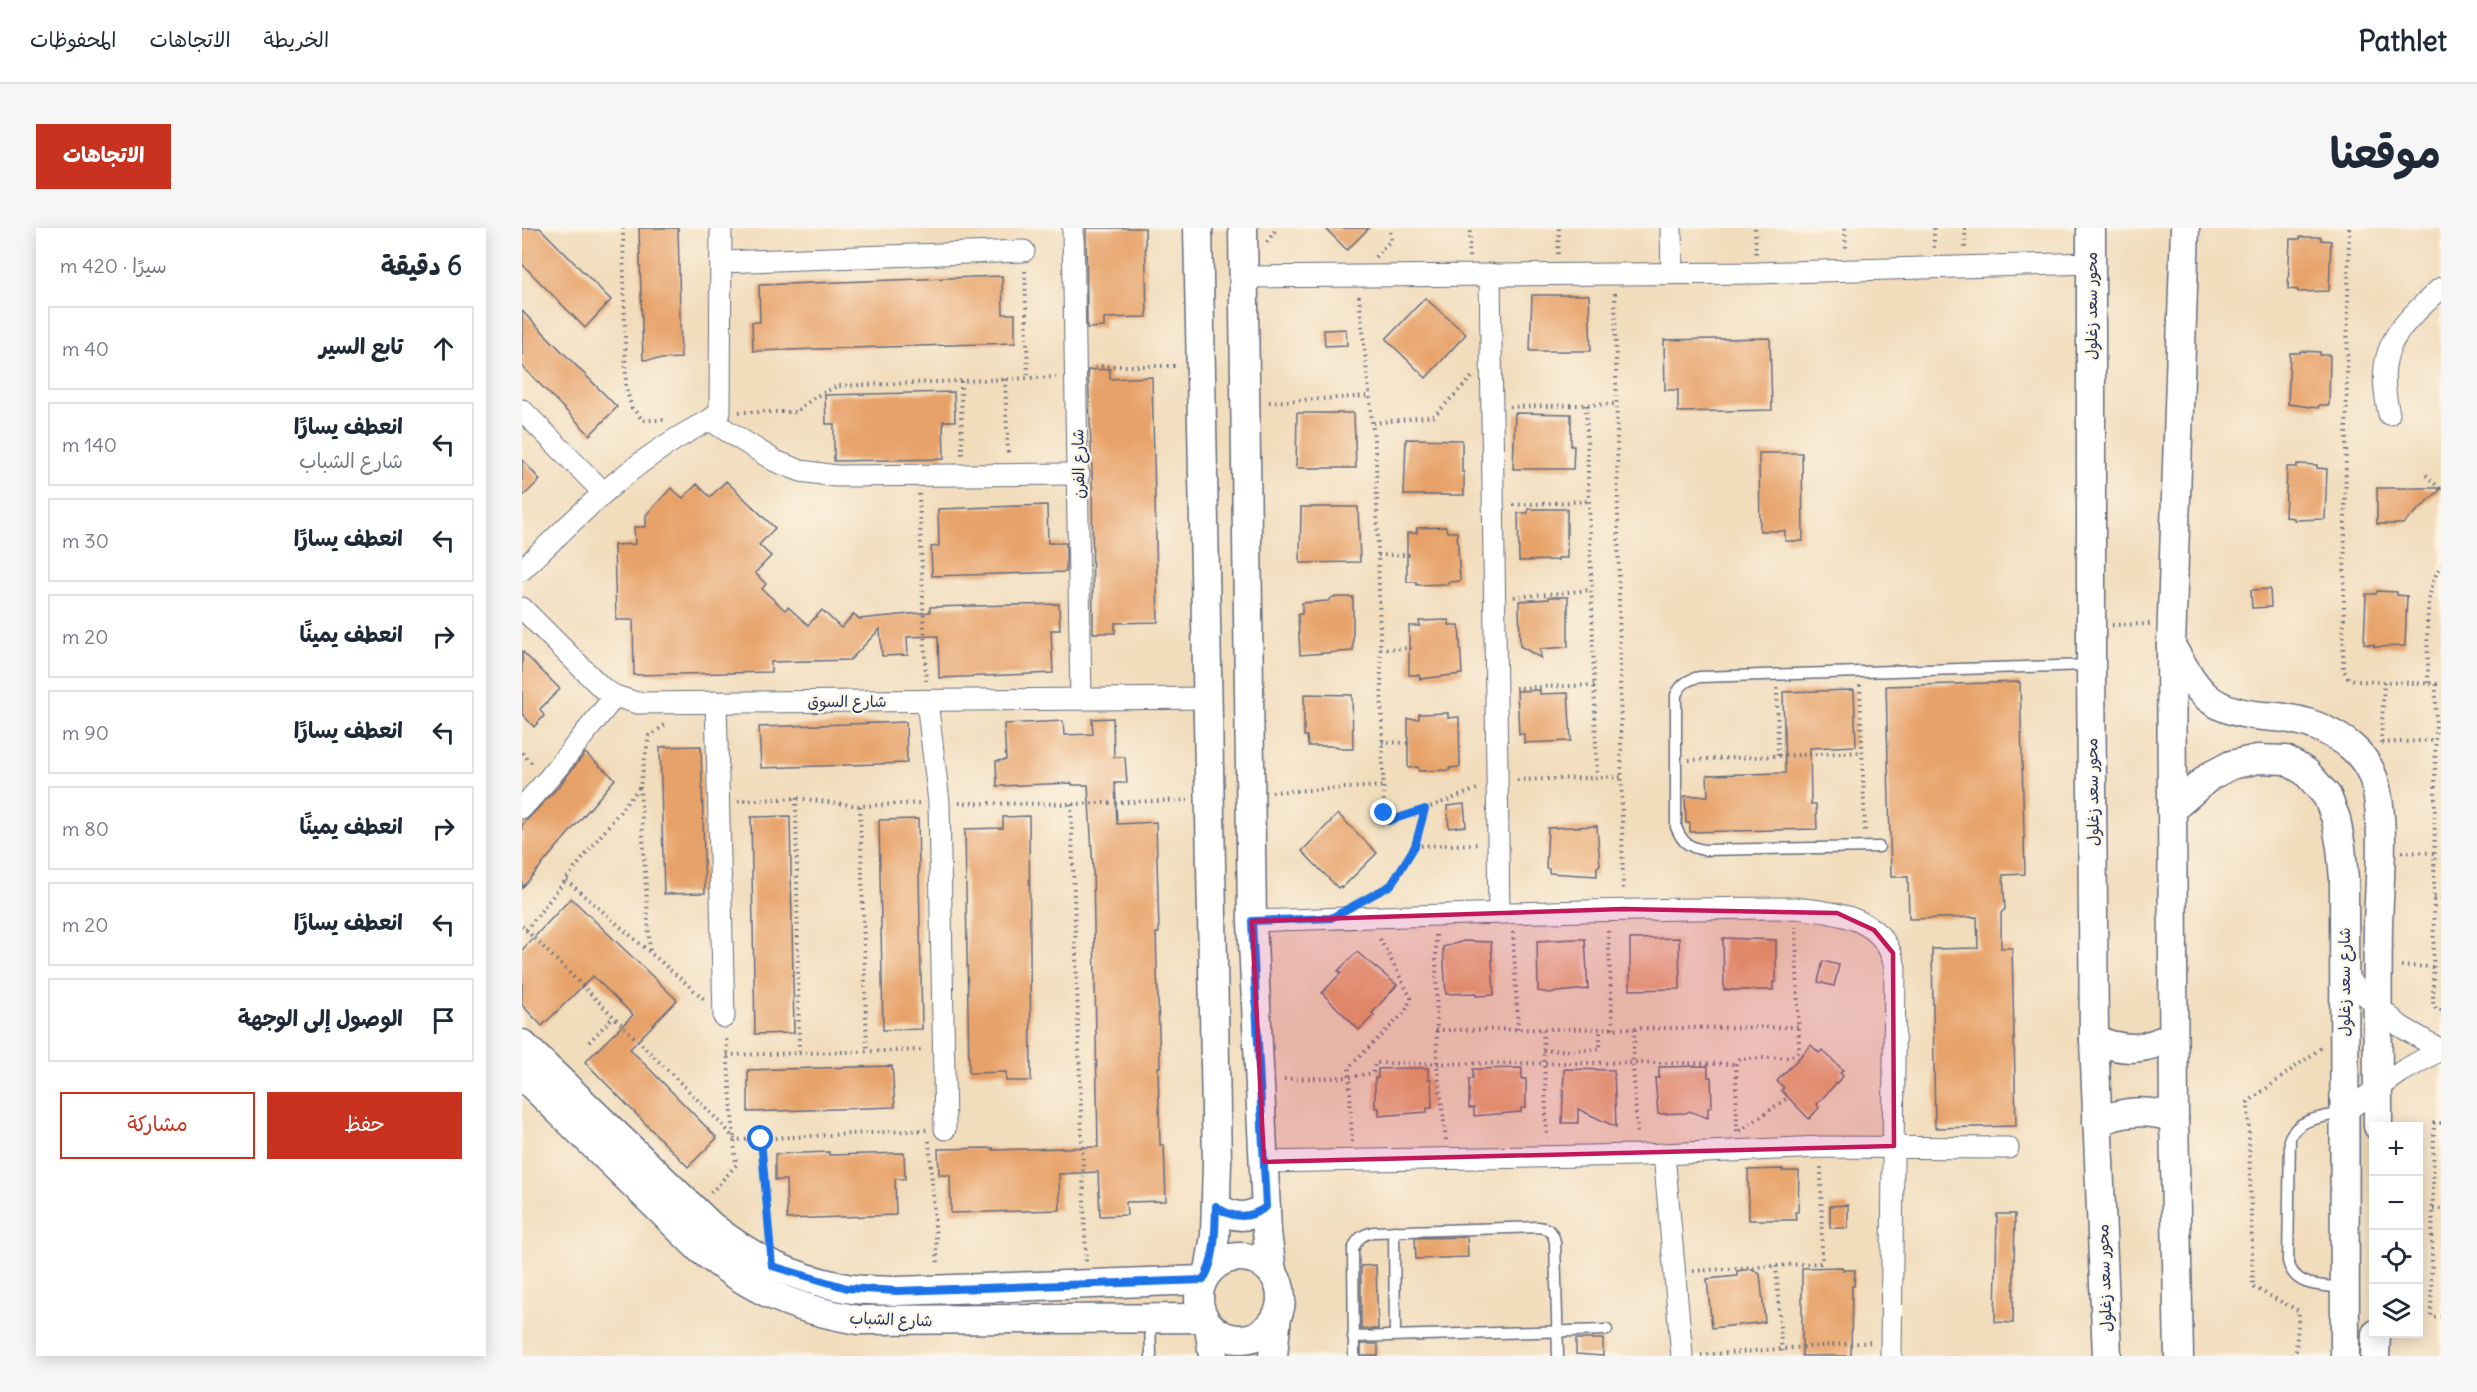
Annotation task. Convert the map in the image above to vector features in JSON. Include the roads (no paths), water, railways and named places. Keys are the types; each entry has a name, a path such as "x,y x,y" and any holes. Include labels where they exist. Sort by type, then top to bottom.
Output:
{"street":[{"path":"715,416 721,228"},
{"name":"شارع الفرن","path":"1073,228 1079,474 1081,699"},
{"path":"1198,228 1216,1206 1215,1236 1199,1299 1207,1322 1213,1356"},
{"path":"1243,228 1252,921 1266,1207 1272,1272 1280,1293 1273,1356"},
{"path":"1671,228 1672,273"},
{"name":"محور سعد زغلول","path":"2091,228 2094,1039 2107,1356"},
{"path":"2179,1356 2173,1035 2171,635 2185,228"},
{"path":"721,262 1024,251"},
{"path":"1243,277 1757,273 2091,263"},
{"path":"1490,274 1499,843 1506,912"},
{"path":"2389,414 2383,389 2392,340 2408,319 2441,288"},
{"path":"522,410 603,492"},
{"path":"715,416 775,461 801,471 836,476 1079,474"},
{"path":"522,570 603,492 674,438 715,416"},
{"name":"شارع السوق","path":"522,608 591,677 615,696 637,703 1208,698"},
{"name":"شارع سعد زغلول","path":"2171,635 2193,682 2212,702 2239,713 2312,724 2334,734 2351,745 2364,761 2373,778 2377,796 2380,852 2378,1122"},
{"path":"522,808 615,696"},
{"path":"927,701 939,802 944,1049 937,1130"},
{"path":"716,702 724,1017"},
{"name":"شارع سعد زغلول","path":"2172,809 2210,776 2231,765 2258,759 2286,760 2306,772 2327,796 2336,819 2341,847 2344,977 2345,1356"},
{"path":"1252,921 1615,909 1795,908 1837,913 1856,919 1886,940 1893,953 1895,968 1891,1348"},
{"path":"2344,977 2413,1035 2441,1050"},
{"path":"2094,1039 2109,1046 2126,1049 2142,1048 2173,1035"},
{"name":"شارع الشباب","path":"522,1044 696,1211 741,1249 772,1266 847,1288 940,1290 1086,1285 1206,1276"},
{"path":"2343,1113 2378,1088 2441,1050"},
{"name":"شارع الشباب","path":"522,1075 700,1249 758,1290 790,1304 824,1314 871,1320 1150,1318 1207,1322"},
{"path":"2097,1122 2120,1114 2143,1111 2174,1118"},
{"path":"1264,1162 1664,1154 1737,1141 1821,1147 2008,1148"},
{"path":"1664,1154 1682,1356"},
{"path":"1216,1206 1223,1212 1241,1217 1250,1216 1266,1207"},
{"path":"1206,1276 1225,1260 1245,1257 1264,1265 1272,1272"},
{"path":"1207,1322 1220,1334 1246,1339 1264,1330 1277,1315"},
{"path":"2376,1338 2376,1356"}],"lane":[{"path":"1879,847 1704,850 1689,847 1681,838 1676,827 1676,695 1685,682 1700,677 2091,665"},
{"path":"2343,1113 2303,1122 2290,1137 2288,1261 2293,1275 2298,1280 2344,1288"},
{"path":"1354,1356 1353,1250 1356,1241 1364,1234 1394,1231 1547,1228 1555,1242 1558,1356"},
{"path":"1394,1231 1395,1335"},
{"path":"1150,1318 1151,1356"},
{"path":"1353,1337 1607,1330"}]}
